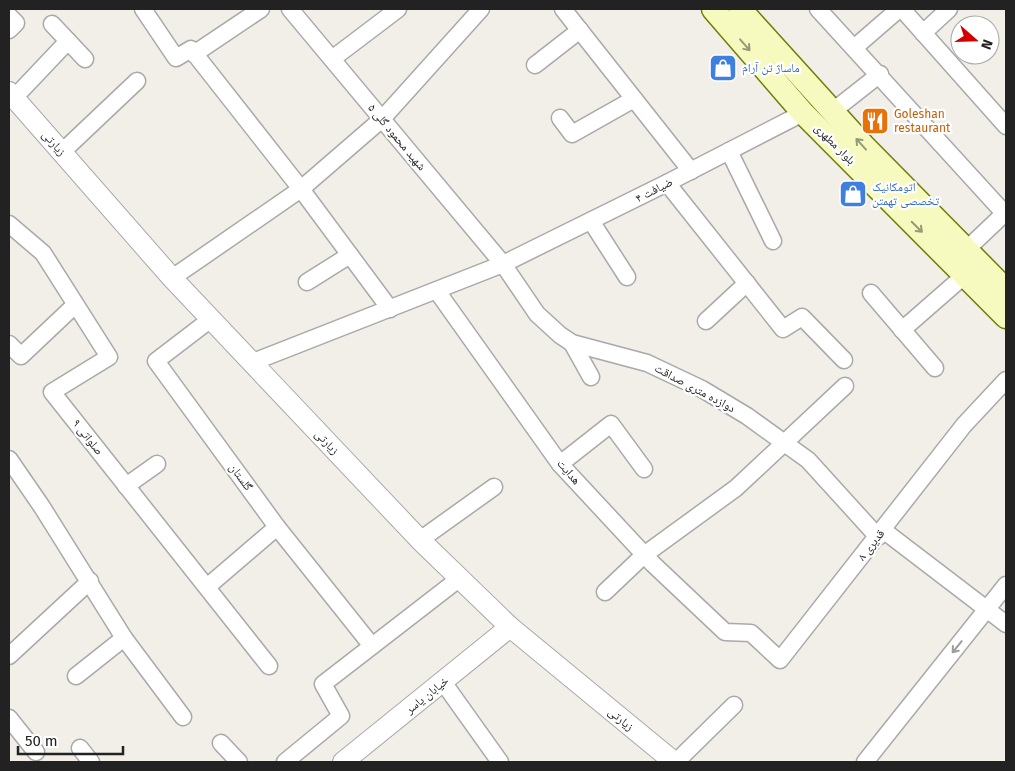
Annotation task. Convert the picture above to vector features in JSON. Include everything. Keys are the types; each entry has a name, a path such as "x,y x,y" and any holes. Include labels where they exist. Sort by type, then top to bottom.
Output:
{"main road":[{"name":"بلوار مطهری","path":"713,9 803,113 875,171 966,250 1006,290"},
{"name":"بلوار مطهری","path":"740,9 834,111 875,171 965,275 1006,316"}],"street":[{"path":"143,9 176,58 190,49 301,189 390,309"},
{"path":"194,54 261,9"},
{"name":"شهید محمود گلی ۵","path":"290,9 503,264"},
{"path":"332,59 398,9"},
{"path":"172,278 301,189 382,119 481,9"},
{"path":"563,9 691,171"},
{"path":"818,9 880,74 1005,213 966,250"},
{"path":"854,48 900,9 924,33 1006,126"},
{"path":"924,33 949,9"},
{"path":"52,24 85,59"},
{"path":"535,65 580,30"},
{"path":"12,95 68,41"},
{"path":"834,111 880,74"},
{"path":"62,152 137,81"},
{"name":"زیارتی","path":"12,95 172,278 420,540 510,627 675,762"},
{"path":"560,118 572,134 634,99"},
{"name":"ضیافت ۴","path":"253,362 503,264 803,113"},
{"path":"730,151 773,241"},
{"path":"667,183 783,329 802,317 844,360"},
{"path":"591,221 627,278"},
{"name":"صلواتی ۹","path":"9,224 43,252 109,357 52,392 269,666"},
{"path":"307,282 350,255"},
{"name":"دوازده متری صداقت","path":"503,264 537,314 572,343 647,363 702,390 786,443 808,460 881,533 988,608 1006,624"},
{"path":"902,330 965,275"},
{"path":"706,320 747,283"},
{"name":"هدایت","path":"437,291 560,464 644,555 725,632"},
{"path":"871,293 935,368"},
{"path":"9,344 21,356 75,305"},
{"name":"گلستان","path":"211,319 156,361 277,527 372,646"},
{"path":"572,343 591,377"},
{"name":"قدیری ۸","path":"725,632 751,633 780,660 964,425 1006,380"},
{"path":"605,592 644,555 736,488 845,386"},
{"path":"560,464 611,424 644,469"},
{"path":"9,459 90,581 124,638 183,717"},
{"path":"126,486 157,464"},
{"path":"420,540 494,487"},
{"path":"207,587 277,527"},
{"path":"285,762 341,716 323,684 460,578"},
{"path":"9,656 90,581"},
{"path":"865,762 1006,585"},
{"name":"خیابان یاسر","path":"343,762 510,627"},
{"path":"76,676 124,638"},
{"path":"443,682 500,762"},
{"path":"675,762 734,706"},
{"path":"9,718 36,752"},
{"path":"221,743 239,762"},
{"path":"80,748 91,762"}],"place":[{"name":"ماساژ تن آرام","path":"723,68"},
{"name":"Goleshan restaurant","path":"875,121"},
{"name":"اتومکانیک تخصصی تهمتن","path":"853,194"}]}
